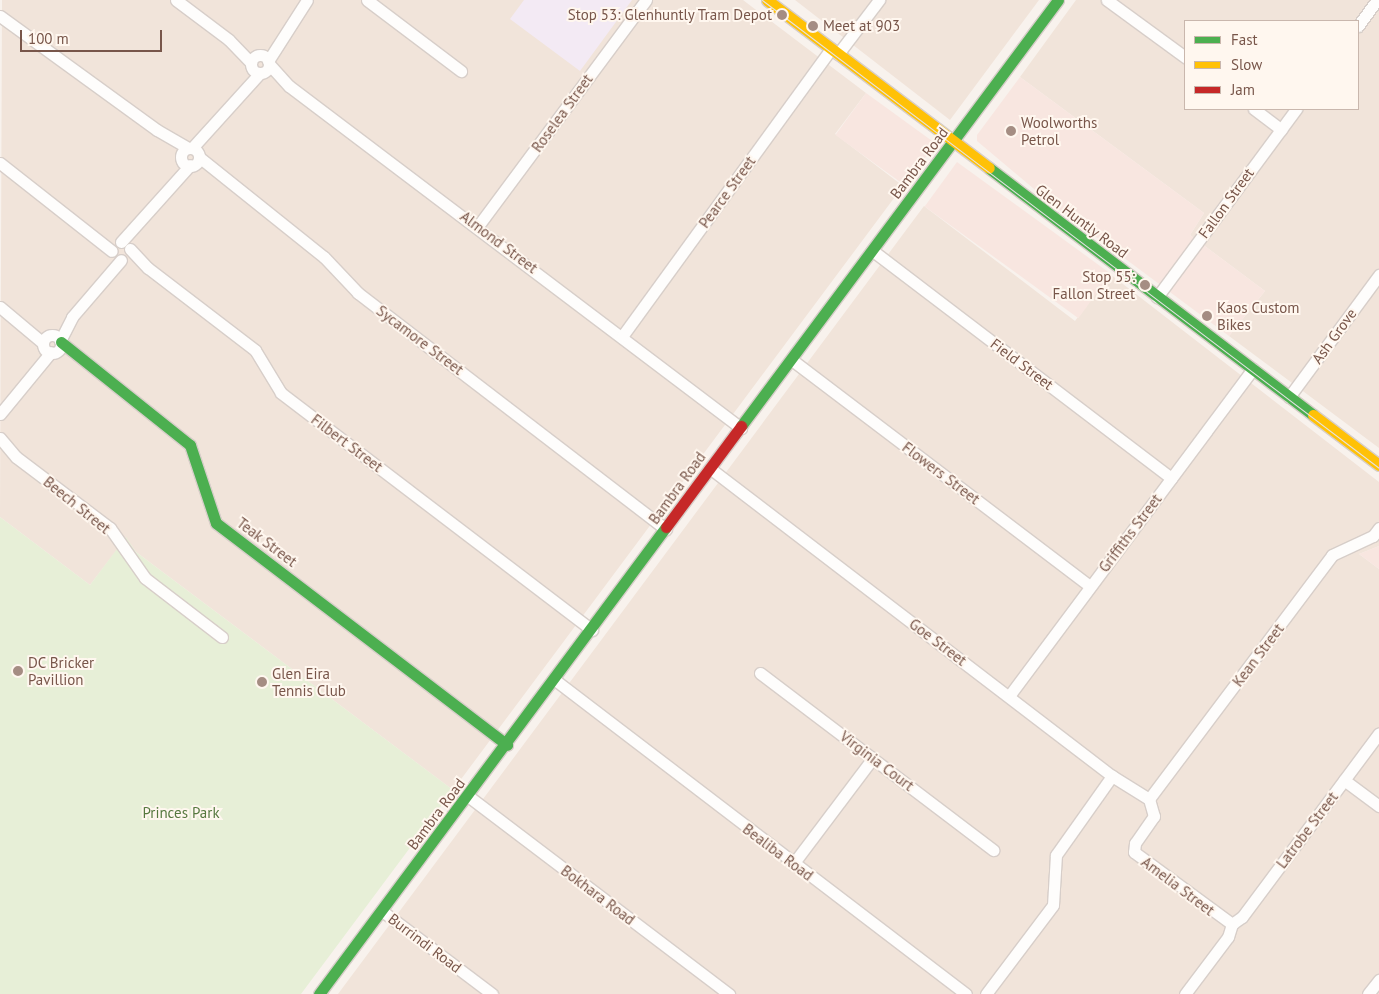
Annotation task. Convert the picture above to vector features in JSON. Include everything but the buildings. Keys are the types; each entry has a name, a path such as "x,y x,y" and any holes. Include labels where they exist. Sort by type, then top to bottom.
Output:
{"street":[{"name":"Almond Street","path":"176,0 743,425"},
{"path":"0,414 307,0"},
{"path":"367,0 461,71"},
{"name":"Roselea Street","path":"478,226 646,0"},
{"name":"Glen Huntly Road","path":"767,0 1379,465"},
{"name":"Pearce Street","path":"623,335 835,52 879,0"},
{"name":"Bambra Road","path":"320,994 553,683 1058,0"},
{"path":"1107,0 1184,56"},
{"path":"1359,25 1377,0"},
{"name":"Sycamore Street","path":"0,6 25,30 312,247 358,293 668,526"},
{"name":"Sycamore Street","path":"0,16 25,30"},
{"path":"1255,110 1281,129"},
{"name":"Fallon Street","path":"1157,297 1295,110"},
{"name":"Filbert Street","path":"0,163 92,231 148,268 255,350 287,398 594,627"},
{"name":"Field Street","path":"873,251 1171,478"},
{"name":"Ash Grove","path":"1289,397 1379,275"},
{"name":"Teak Street","path":"0,307 80,362 190,445 216,522 508,742"},
{"name":"Flowers Street","path":"792,360 1090,586"},
{"name":"Griffiths Street","path":"1009,696 1253,370"},
{"name":"Beech Street","path":"0,438 16,457 110,528 140,573 222,637"},
{"name":"Beech Street","path":"0,451 16,457"},
{"name":"Goe Street","path":"711,469 1112,776 1149,798"},
{"name":"Kean Street","path":"1149,798 1332,555 1373,536 1379,528"},
{"name":"Virginia Court","path":"760,673 993,850"},
{"name":"Bealiba Road","path":"553,683 966,994"},
{"name":"Latrobe Street","path":"1232,924 1242,918 1379,733"},
{"path":"794,864 872,758"},
{"path":"986,994 1053,905 1058,851 1112,776"},
{"path":"1344,780 1379,806"},
{"name":"Bokhara Road","path":"468,796 729,994"},
{"name":"Amelia Street","path":"1149,798 1154,809 1152,819 1134,845 1136,855 1232,924"},
{"name":"Burrindi Road","path":"382,911 492,994"},
{"path":"1185,994 1228,937 1232,924"},
{"path":"1368,994 1379,980"}],"shaded area":[{"path":"2,0 743,0 866,93 835,134 903,186 453,790 136,552 126,538 90,585 0,517"},
{"path":"524,0 632,0 580,71 510,19"},
{"path":"795,0 1039,0 950,120"},
{"path":"1076,0 1379,0 1379,448 1229,336 1265,291 1190,235 1204,213 1020,77"},
{"path":"1020,77 1204,213 1190,235 1265,291 1229,336 1053,205 977,141 977,135"},
{"path":"866,93 936,144 905,186 835,135"},
{"path":"957,162 1111,274 1078,318 925,206"},
{"path":"924,206 1075,321 1110,274 1379,482 1379,546 1359,554 1379,569 1379,994 338,994"},
{"path":"1379,546 1379,569 1359,554"}],"green space":[{"name":"Princes Park","path":"0,517 90,585 126,537 136,552 453,790 301,994 0,994"}],"tram line":[{"path":"762,0 1379,468"}],"traffic: fast":[{"path":"741,426 1058,0"},
{"path":"989,168 1313,415"},
{"path":"61,342 190,445 216,523 507,745"},
{"path":"319,994 666,527"}],"traffic: slow":[{"path":"767,0 989,168"},
{"path":"1313,415 1379,465"}],"traffic: jam":[{"path":"666,527 741,426"}],"place":[{"name":"Stop 53: Glenhuntly Tram Depot","path":"782,15"},
{"name":"Meet at 903","path":"813,26"},
{"name":"Woolworths Petrol","path":"1011,131"},
{"name":"Stop 55: Fallon Street","path":"1145,285"},
{"name":"Kaos Custom Bikes","path":"1207,316"},
{"name":"DC Bricker Pavillion","path":"18,671"},
{"name":"Glen Eira Tennis Club","path":"262,682"}]}
